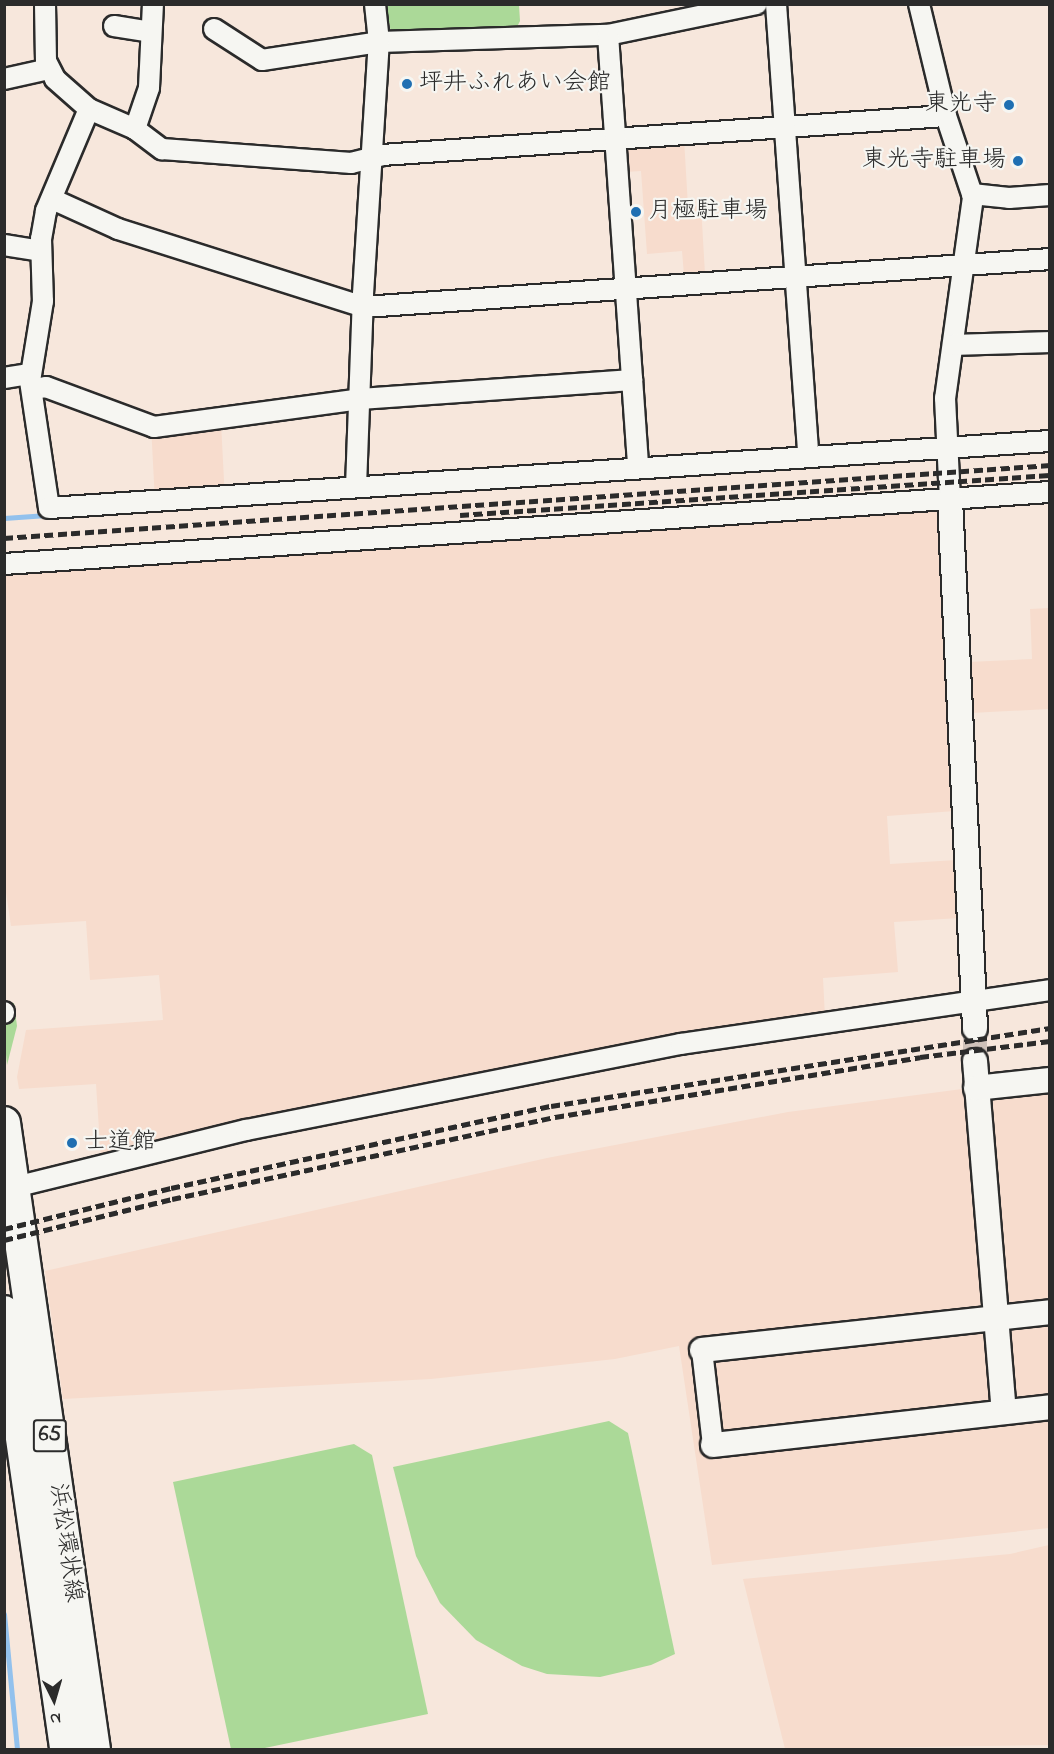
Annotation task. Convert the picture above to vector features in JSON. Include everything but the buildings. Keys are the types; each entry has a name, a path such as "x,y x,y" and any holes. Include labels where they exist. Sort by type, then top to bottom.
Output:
{"main road":[{"name":"浜松環状線","path":"4,1123 15,1187 20,1399 66,1749"},
{"name":"浜松環状線","path":"4,1312 20,1399 94,1749"}],"street":[{"path":"45,4 49,69 89,109 135,129 162,149 351,163 372,158 946,116"},
{"path":"135,129 149,88 153,4"},
{"path":"356,487 379,42 375,4"},
{"path":"214,29 262,60 379,42 608,35 757,4"},
{"path":"776,4 808,455"},
{"path":"920,4 946,116 972,194 945,398 975,1028"},
{"path":"114,26 151,32"},
{"path":"608,35 638,467"},
{"path":"4,79 49,69"},
{"path":"89,109 43,225 41,251 43,301 31,382 49,508 808,455 1050,441"},
{"path":"972,194 1009,198 1050,195"},
{"path":"52,199 118,229 364,307 1050,259"},
{"path":"4,245 41,251"},
{"path":"953,345 1050,342"},
{"path":"4,378 31,382 154,427 360,399 632,380"},
{"path":"4,564 1050,492"},
{"path":"15,1187 246,1130 681,1044 1050,990"},
{"path":"975,1061 994,1318 1004,1412"},
{"path":"976,1088 1050,1080"},
{"path":"1050,1312 702,1350 712,1445 1050,1407"}],"shaded area":[{"path":"684,139 688,206 701,205 705,274 684,275 682,251 647,254 641,171 625,172 624,149 628,143"},
{"path":"221,423 225,491 155,495 151,427"},
{"path":"940,504 955,811 887,816 890,864 957,860 960,918 894,922 898,972 823,978 825,1017 101,1160 96,1084 19,1089 17,1077 26,1030 163,1020 159,975 90,980 86,921 11,926 4,879 4,568"},
{"path":"1049,608 1049,709 971,713 968,662 1032,659 1030,609"},
{"path":"962,1089 989,1101 1049,1093 1049,1528 712,1565 679,1346 615,1359 431,1379 63,1399 45,1271 547,1158 788,1112"},
{"path":"1049,1545 1049,1745 785,1749 743,1579 1010,1554"}],"green space":[{"path":"386,5 519,5 520,21 515,31 391,33"},
{"path":"11,1003 14,1003 17,1026 7,1065 4,1034"},
{"path":"609,1421 628,1433 675,1654 651,1665 600,1677 547,1674 522,1666 476,1640 440,1603 416,1556 393,1467"},
{"path":"354,1444 372,1455 428,1714 260,1749 231,1749 173,1482"}],"waterway":[{"path":"4,518 47,515"},
{"path":"4,1614 17,1750"}],"tunnel":[{"path":"975,1028 975,1061"}],"railway":[{"path":"4,538 1050,465"},
{"path":"460,515 1050,475"},
{"path":"4,1229 171,1188 551,1106 1050,1028"},
{"path":"4,1240 172,1199 555,1117 920,1057 1050,1041"}],"place":[{"name":"坪井ふれあい会館","path":"407,84"},
{"name":"東光寺","path":"1009,105"},
{"name":"東光寺駐車場","path":"1018,161"},
{"name":"月極駐車場","path":"636,212"},
{"name":"士道館","path":"72,1143"}]}
